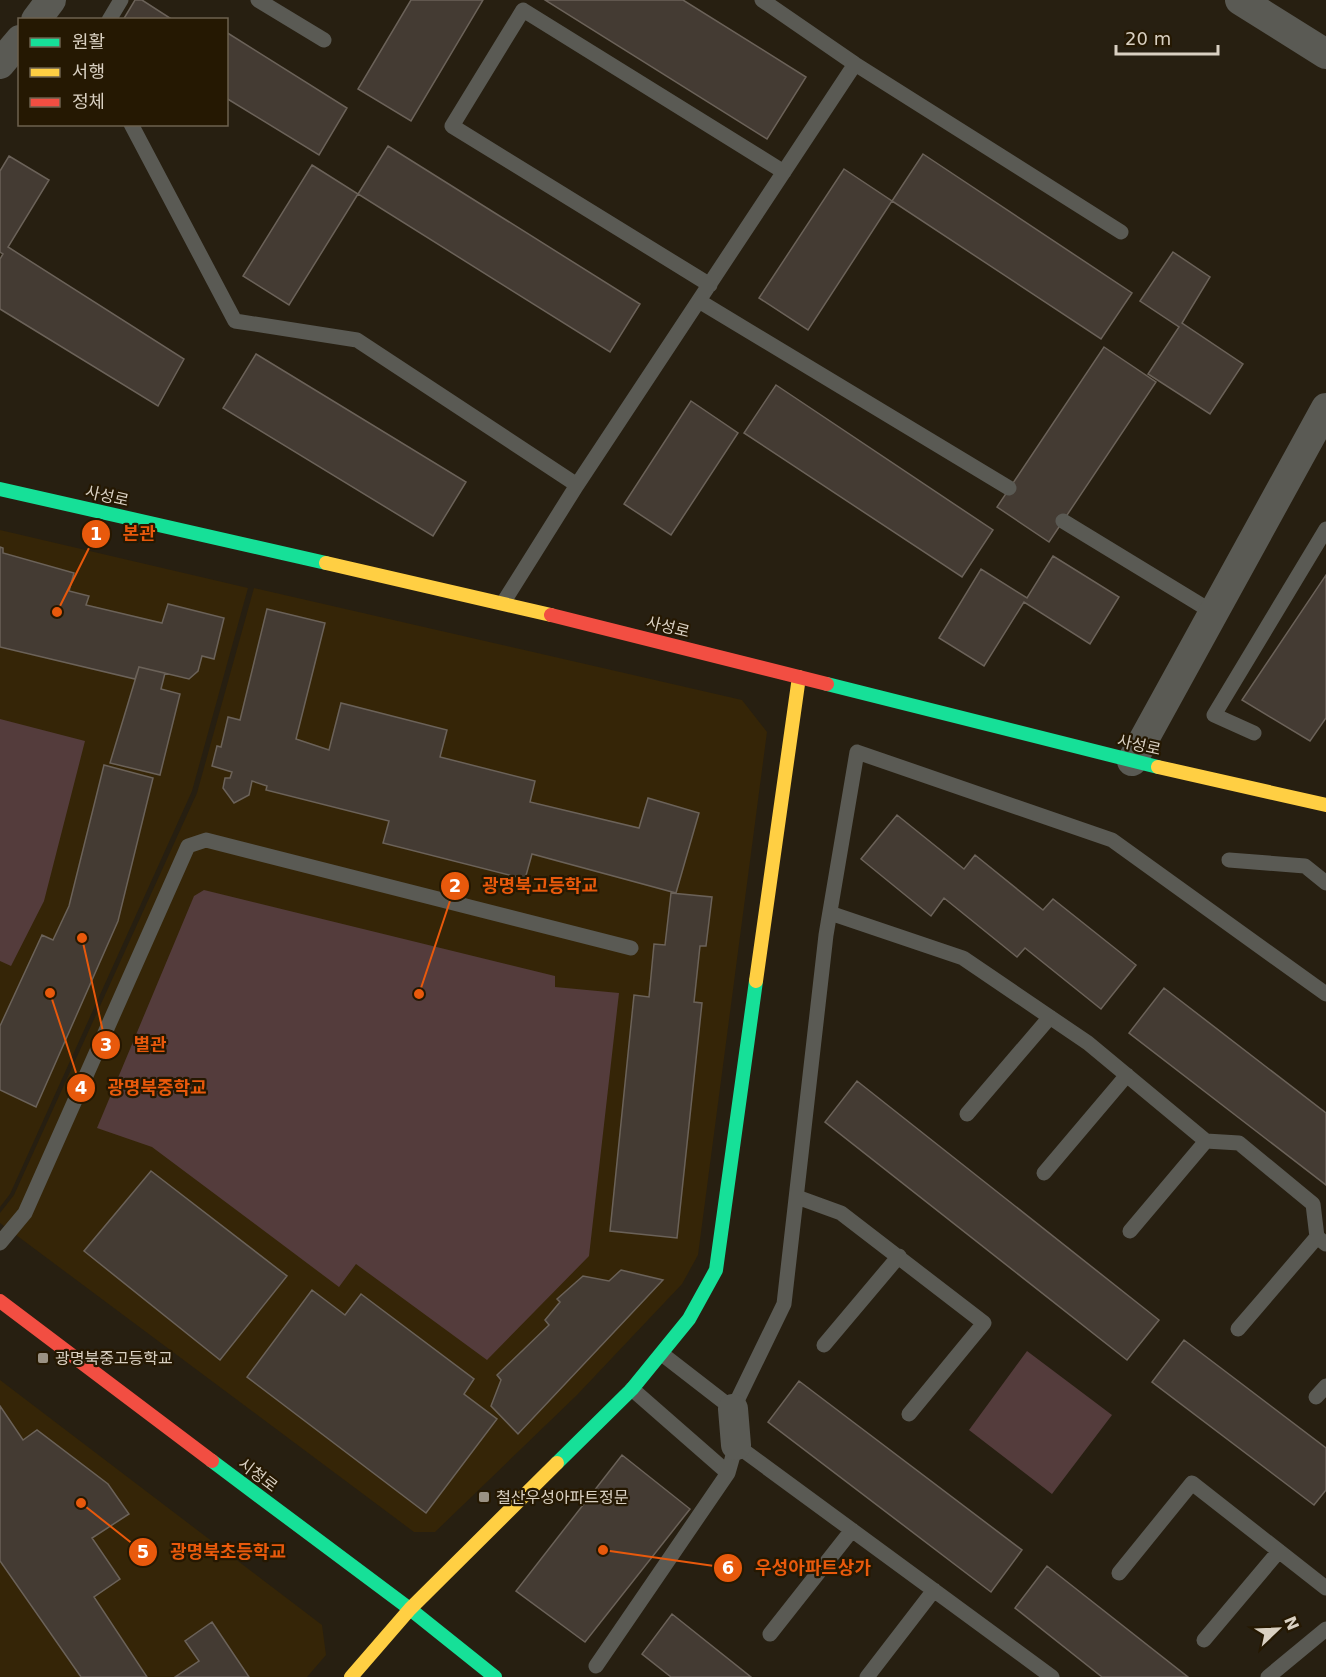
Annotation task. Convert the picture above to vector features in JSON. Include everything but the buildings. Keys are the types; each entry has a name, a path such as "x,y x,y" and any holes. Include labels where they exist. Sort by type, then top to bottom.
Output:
{"street":[{"path":"38,18 51,0"},
{"path":"1240,0 1326,54"},
{"path":"0,64 18,42"},
{"path":"1132,760 1326,408"},
{"name":"사성로","path":"0,489 503,603 1132,760 1326,805"},
{"path":"351,1677 410,1609 632,1389 689,1319 716,1270 799,677"},
{"name":"시청로","path":"5,1313 410,1609 495,1677"},
{"path":"733,1409 736,1445"}],"lane":[{"path":"110,18 121,0"},
{"path":"258,0 324,40"},
{"path":"762,0 855,64 1121,232"},
{"path":"710,285 452,126 523,10 784,172"},
{"path":"503,603 577,485 855,64"},
{"path":"132,126 235,321 357,340 577,485"},
{"path":"699,301 1009,488"},
{"path":"1063,521 1214,613"},
{"path":"1254,733 1214,714 1326,529"},
{"path":"662,1354 733,1409 784,1304 830,912 857,752 1112,840 1326,994"},
{"path":"0,1243 25,1213 188,846 206,840 631,948"},
{"path":"1228,860 1305,866 1326,883"},
{"path":"830,912 963,958 1088,1043 1206,1141 1239,1143 1313,1204 1322,1241 1238,1329"},
{"path":"967,1114 1050,1017"},
{"path":"1044,1173 1127,1075"},
{"path":"1130,1231 1206,1141"},
{"path":"796,1197 841,1213 984,1323 909,1414"},
{"path":"824,1345 899,1256"},
{"path":"632,1389 728,1473"},
{"path":"596,1666 728,1473 736,1445 934,1590 1044,1675"},
{"path":"1119,1573 1192,1483 1326,1588"},
{"path":"770,1634 852,1530"},
{"path":"1204,1640 1279,1551"},
{"path":"867,1677 934,1590"},
{"path":"1268,1677 1326,1629"}],"shaded area":[{"path":"0,530 248,588 192,791 10,1194 0,1207"},
{"path":"254,588 742,700 767,732 698,1255 682,1284 577,1395 435,1532 414,1532 0,1223 0,1213 14,1195 197,793"},
{"path":"0,719 85,741 44,901 11,966 0,961"},
{"path":"204,890 555,976 555,987 619,993 589,1256 487,1360 356,1264 339,1287 152,1147 97,1128 194,896"},
{"path":"1027,1351 1112,1415 1052,1494 969,1430"},
{"path":"0,1380 322,1625 326,1655 307,1677 0,1677"}],"traffic: fast":[{"path":"0,489 326,563"},
{"path":"827,684 1158,767"},
{"path":"557,1463 632,1389 689,1319 716,1270 756,981"},
{"path":"212,1461 410,1609 495,1677"}],"traffic: slow":[{"path":"326,563 551,615"},
{"path":"756,981 799,677"},
{"path":"1158,767 1326,805"},
{"path":"351,1677 410,1609 557,1463"}],"traffic: jam":[{"path":"551,615 827,684"},
{"path":"0,1301 212,1461"}],"place":[{"name":"본관","path":"57,612"},
{"name":"별관","path":"82,938"},
{"name":"광명북중학교","path":"50,993"},
{"name":"광명북고등학교","path":"419,994"},
{"name":"광명북중고등학교","path":"43,1358"},
{"name":"철산우성아파트정문","path":"484,1497"},
{"name":"광명북초등학교","path":"81,1503"},
{"name":"우성아파트상가","path":"603,1550"}]}
